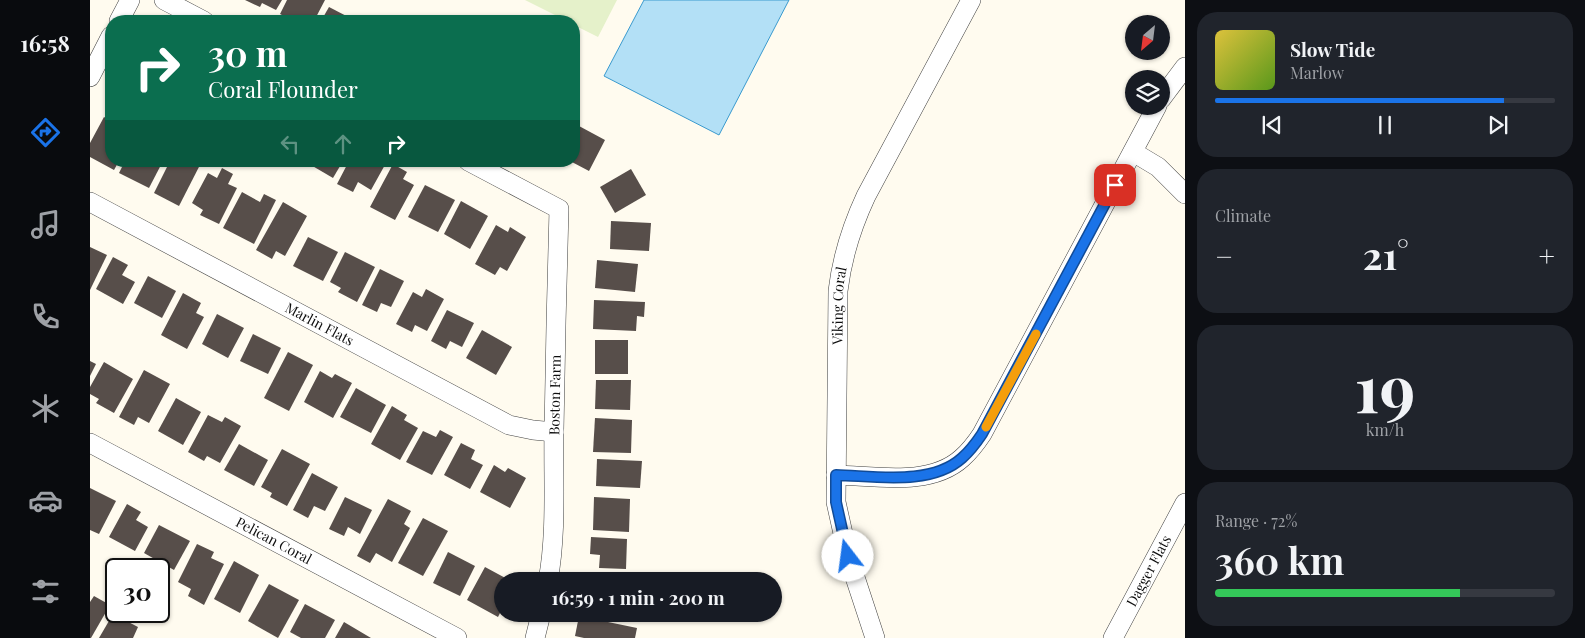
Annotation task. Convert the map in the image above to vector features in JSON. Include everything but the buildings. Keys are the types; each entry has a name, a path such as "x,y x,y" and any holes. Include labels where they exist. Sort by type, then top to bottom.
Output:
{"street":[{"path":"122,15 130,0"},
{"path":"164,0 193,15"},
{"name":"Viking Coral","path":"875,638 841,529 836,502 838,290 840,273 853,226 866,196 971,0"},
{"path":"90,77 105,48"},
{"path":"1170,87 1185,67"},
{"path":"836,475 918,478 951,466 972,448 987,426 1152,115"},
{"path":"1133,152 1158,167 1185,194"},
{"name":"Boston Farm","path":"479,167 559,209 554,514 549,572"},
{"name":"Marlin Flats","path":"90,202 509,425 554,432"},
{"name":"Pelican Coral","path":"90,443 456,638"},
{"name":"Dagger Flats","path":"1113,638 1185,503"},
{"path":"535,638 539,622"}],"green space":[{"path":"525,0 617,0 598,37 580,28 580,15 555,15"}],"water":[{"path":"644,0 789,0 719,135 604,76"}],"slow traffic":[{"path":"986,427 1036,334"}],"route":[{"path":"848,556 836,502 836,475 918,478 951,466 972,448 982,434 1115,185"}]}
